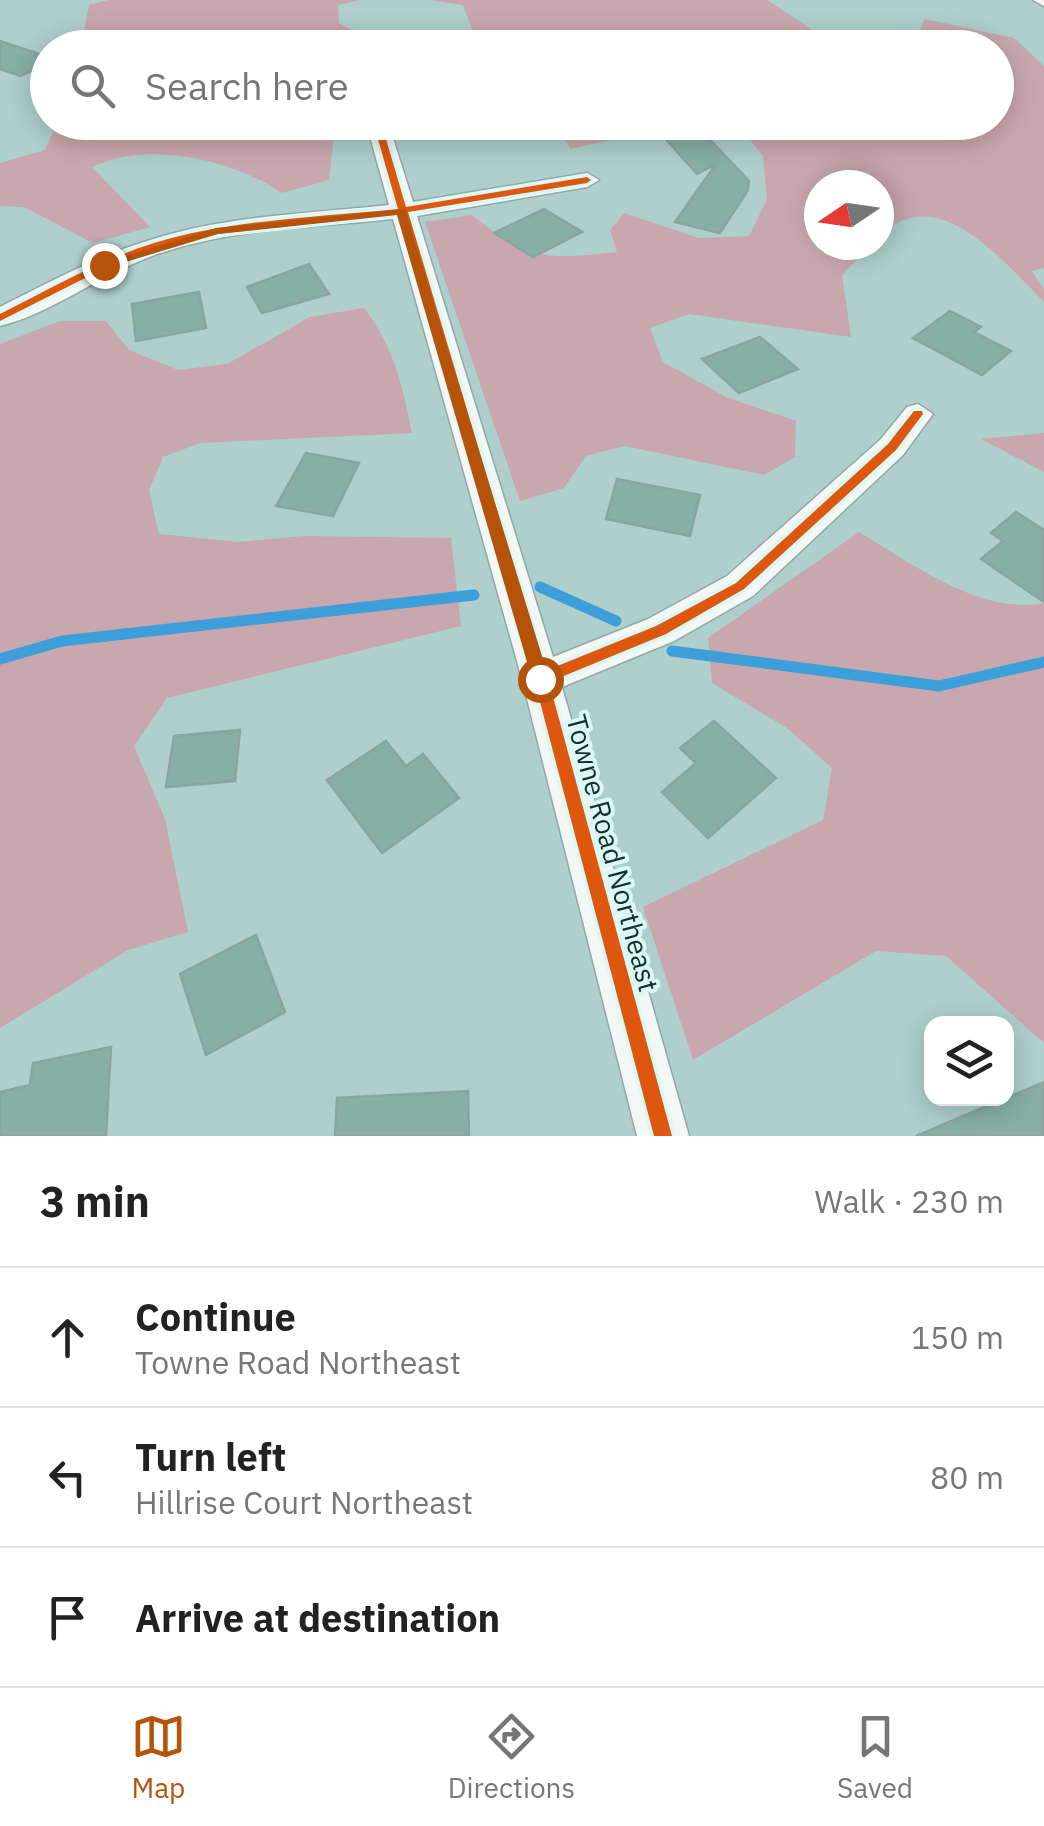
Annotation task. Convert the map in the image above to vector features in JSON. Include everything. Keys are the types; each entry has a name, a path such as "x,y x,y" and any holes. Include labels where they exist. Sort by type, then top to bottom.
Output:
{"street":[{"name":"Towne Road Northeast","path":"382,140 540,679 663,1136"},
{"path":"0,318 104,265 158,245 216,231 401,211 587,180"},
{"path":"540,679 661,630 740,586 892,447 918,414"}],"shaded area":[{"path":"109,0 359,0 338,5 339,23 351,30 84,30 89,5"},
{"path":"429,0 767,0 812,30 472,30 463,5"},
{"path":"925,19 977,30 920,30"},
{"path":"1014,38 1044,66 1044,268 1032,271 1044,289 1044,302 1009,266 967,232 923,216 894,226 894,170 804,170 804,260 856,260 842,275 851,337 689,314 650,328 663,362 726,397 796,421 795,457 764,475 625,446 586,456 564,488 520,501 425,222 472,215 524,249 573,256 617,252 610,230 624,213 699,238 749,236 767,199 763,156 750,140 1014,140"},
{"path":"49,140 334,140 329,180 282,193 239,171 189,157 138,155 92,167 150,227 93,243 24,207 0,206 0,163 45,150"},
{"path":"566,140 610,140 570,149"},
{"path":"364,308 396,367 412,433 200,443 163,457 149,490 159,534 239,542 303,536 451,538 461,626 167,698 134,746 165,819 188,932 128,950 0,1028 0,344 60,321 106,321 129,350 178,370 227,364 310,317"},
{"path":"1044,433 1044,472 981,439"},
{"path":"859,532 924,572 971,594 1020,605 1044,603 1044,1043 946,956 876,951 693,1060 643,907 823,820 832,768 787,728 712,683 708,638"}],"building":[{"path":"0,41 30,51 30,72 20,76 0,69"},
{"path":"667,140 710,140 749,181 748,190 720,233 675,222 716,164 697,174"},
{"path":"544,209 582,232 533,257 494,233"},
{"path":"309,264 329,294 262,313 247,287"},
{"path":"199,292 206,328 136,341 132,304"},
{"path":"950,311 981,327 974,332 1011,351 982,375 913,338"},
{"path":"760,337 798,369 739,393 702,359"},
{"path":"306,453 359,463 333,516 276,506"},
{"path":"617,479 700,495 690,536 606,519"},
{"path":"1016,512 1044,530 1044,602 981,559 1003,541 991,533"},
{"path":"714,721 776,778 708,838 662,792 696,763 680,748"},
{"path":"240,730 235,781 166,787 174,736"},
{"path":"386,741 406,766 423,754 459,798 382,853 327,780"},
{"path":"256,935 285,1012 206,1055 180,974"},
{"path":"111,1047 106,1136 0,1136 0,1092 30,1085 33,1063"},
{"path":"1044,1082 1044,1136 916,1136 987,1106 1014,1106 1014,1095"},
{"path":"468,1091 469,1136 335,1136 337,1098"}],"waterway":[{"path":"540,587 616,621"},
{"path":"0,659 62,641 474,595"},
{"path":"672,651 939,686 1044,662"}],"cycle path":[{"path":"382,140 541,679 663,1136"},
{"path":"0,318 104,265 158,245 216,231 401,211 587,180"},
{"path":"541,679 661,630 740,586 892,447 918,414"}],"route":[{"path":"104,265 158,245 216,231 401,211 540,679"}]}
